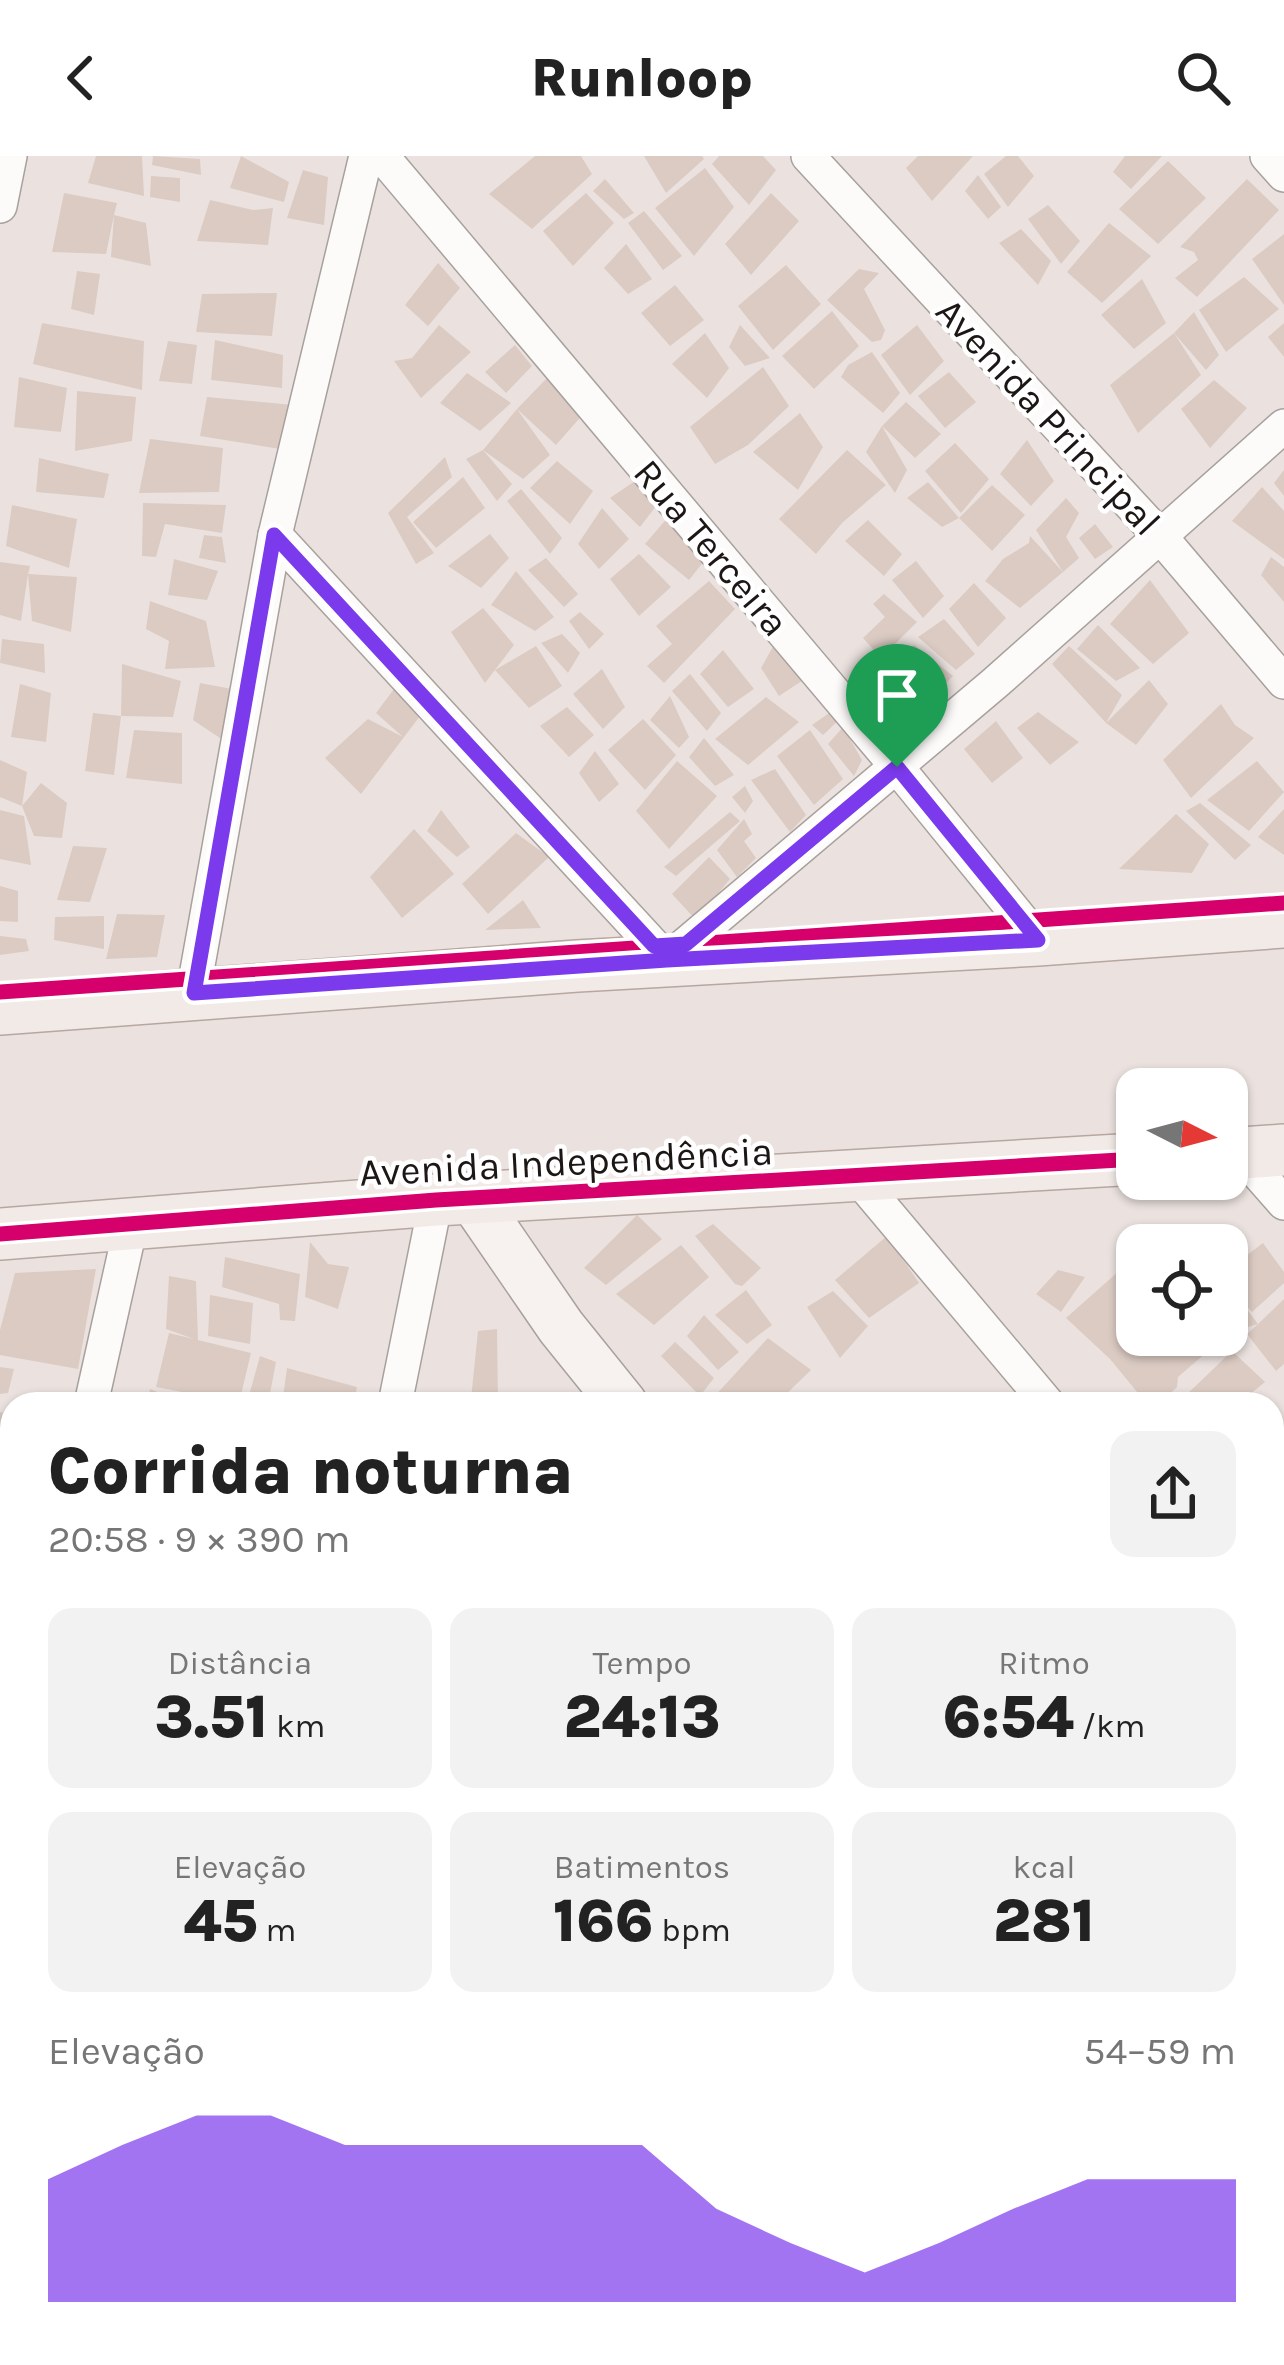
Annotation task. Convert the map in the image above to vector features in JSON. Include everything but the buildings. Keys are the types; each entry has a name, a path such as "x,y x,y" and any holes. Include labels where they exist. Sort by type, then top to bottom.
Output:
{"main road":[{"path":"0,1009 667,960 1284,922"},
{"path":"0,1043 74,1003"},
{"name":"Avenida Independência","path":"9,1229 1116,1161"}],"street":[{"path":"0,206 10,156"},
{"path":"194,993 274,535 366,156"},
{"name":"Rua Terceira","path":"382,156 1038,940"},
{"name":"Avenida Principal","path":"808,156 1159,535 1284,682"},
{"path":"1267,156 1284,175"},
{"path":"274,535 667,960 897,767 1284,426"},
{"path":"1250,1152 1284,1203"},
{"path":"857,1177 1038,1392"},
{"path":"398,1392 454,1200"},
{"path":"454,1200 612,1392"},
{"path":"94,1392 131,1225"}],"cycle path":[{"path":"0,992 1284,903"},
{"path":"0,1234 436,1200 1116,1160"}],"route":[{"path":"274,535 654,946 686,944 897,767 1038,940 194,993 274,535"}]}
